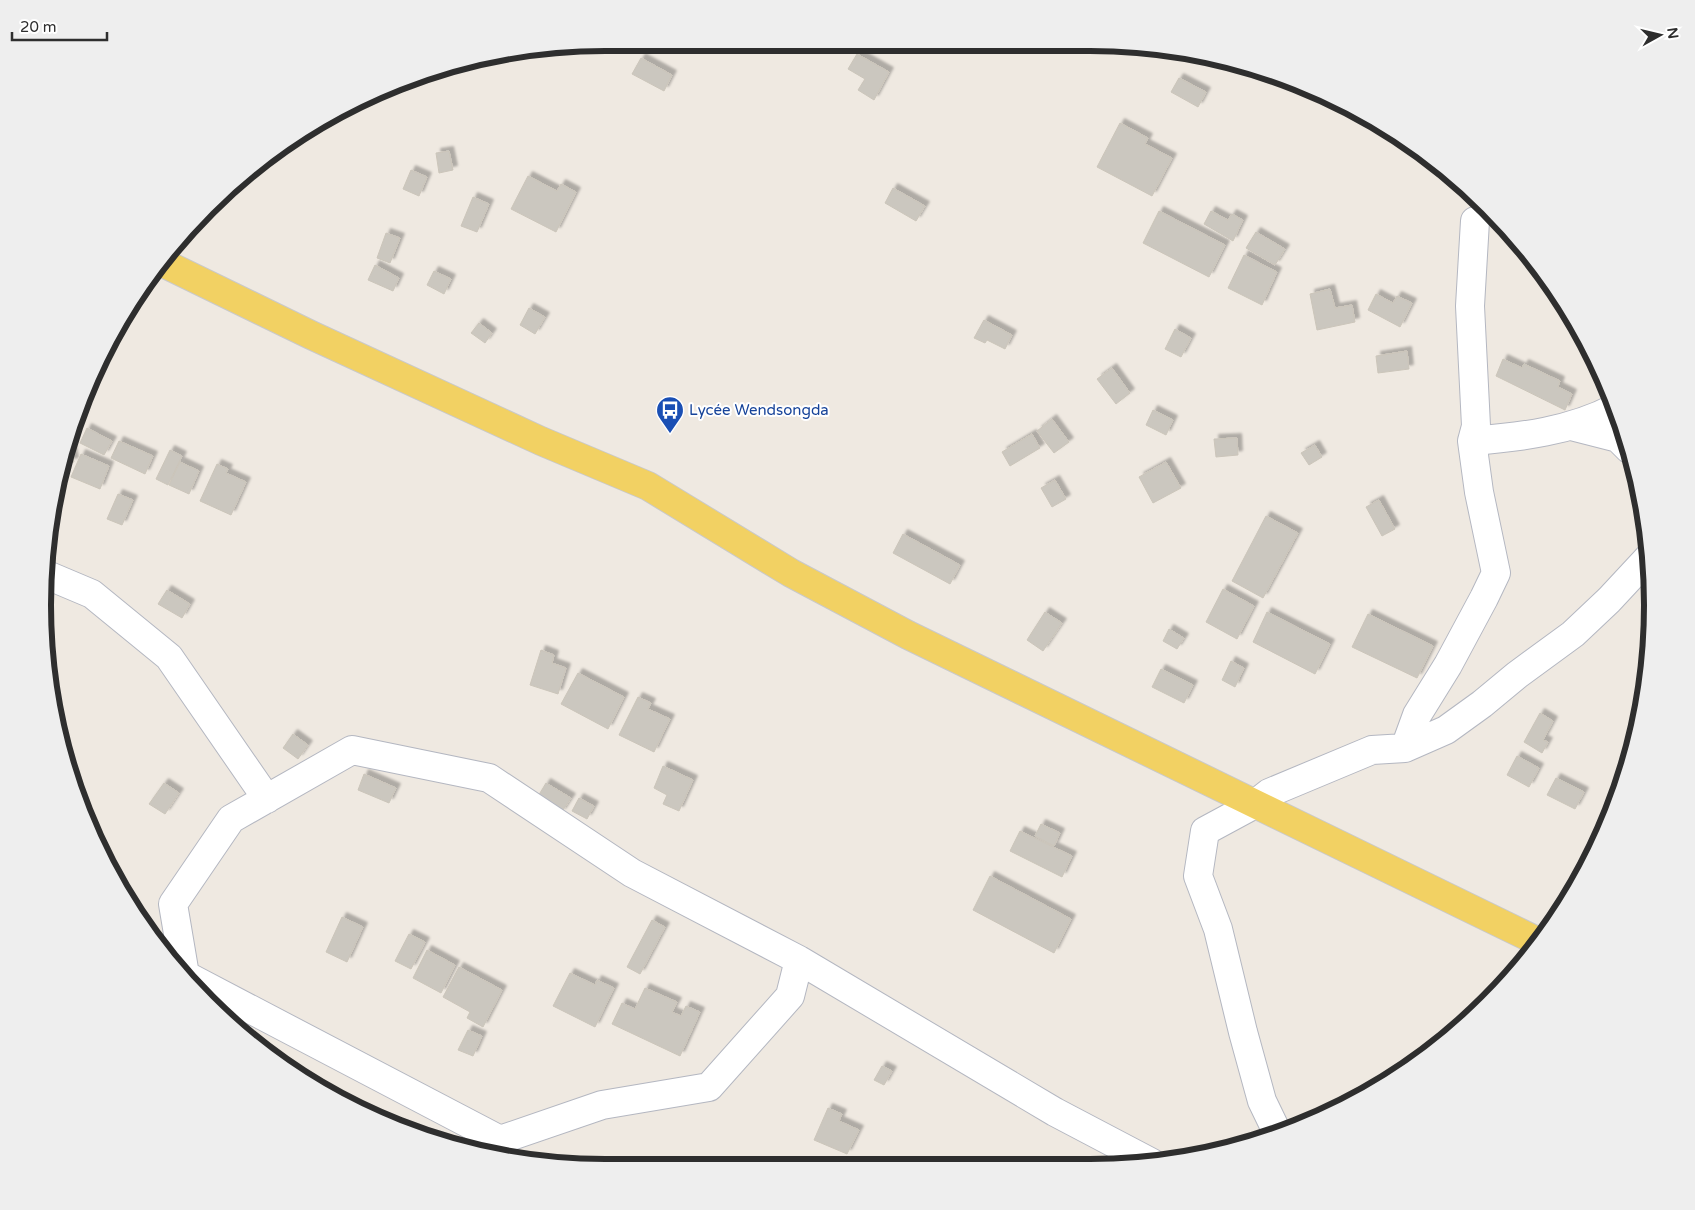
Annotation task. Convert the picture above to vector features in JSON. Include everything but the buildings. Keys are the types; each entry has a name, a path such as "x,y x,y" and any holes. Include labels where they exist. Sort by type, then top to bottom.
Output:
{"main road":[{"path":"168,265 311,335 541,442 648,486 791,573 908,635 1532,938"}],"street":[{"path":"1405,748 1417,715 1448,664 1496,572 1478,492 1472,441 1476,426 1470,306 1476,221"},
{"path":"1472,441 1511,438 1571,426 1609,412"},
{"path":"1571,426 1617,438"},
{"path":"1274,1127 1262,1101 1218,929 1198,876 1205,831 1255,804 1269,793 1372,750 1405,748 1446,730 1573,634 1642,563"},
{"path":"52,577 92,594 169,656 267,798"},
{"path":"183,963 173,904 231,819 352,750 489,778 632,873 799,960 1055,1112 1140,1156"},
{"path":"202,984 498,1147 602,1105 709,1087 790,996 799,960"}],"place":[{"name":"Lycée Wendsongda","path":"670,434"}]}
